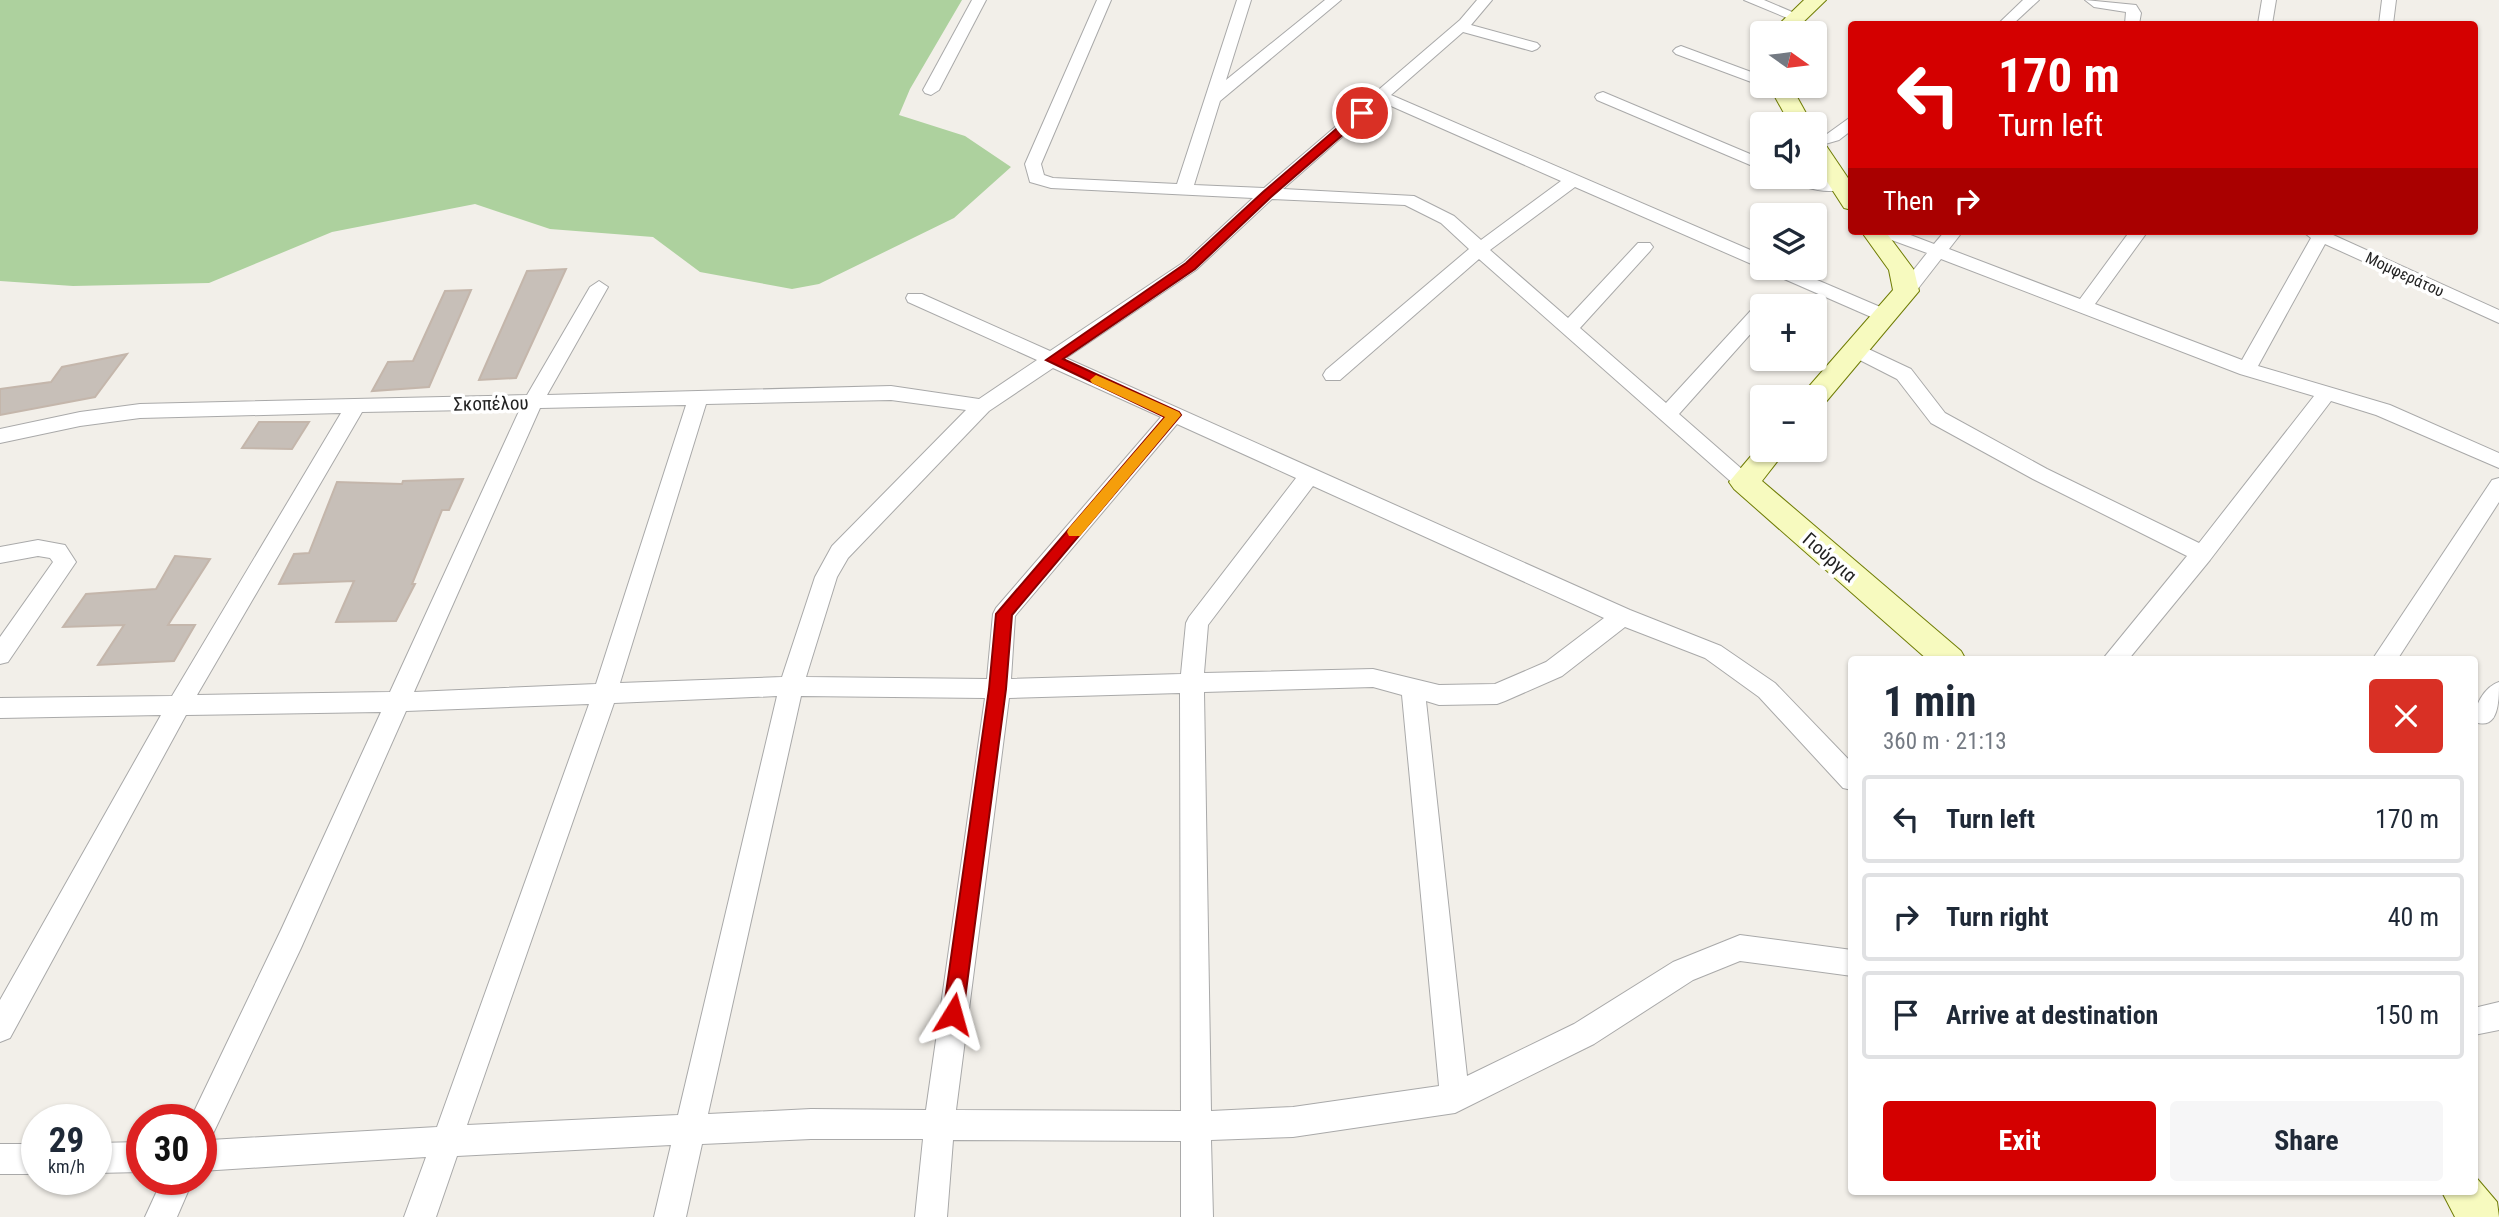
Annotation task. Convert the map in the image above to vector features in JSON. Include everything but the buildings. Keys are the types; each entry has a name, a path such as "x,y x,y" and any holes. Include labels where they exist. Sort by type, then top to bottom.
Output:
{"street":[{"path":"931,90 979,0"},
{"path":"1104,0 1033,164 1036,178 1051,183 1408,200 1443,214 1471,239 1479,250 1744,482 1762,462"},
{"path":"1184,190 1244,0"},
{"path":"1212,100 1334,0"},
{"path":"670,1217 791,686 826,577 840,552 982,406 1190,266 1267,194 1461,27 1485,0"},
{"path":"1751,0 1797,18"},
{"path":"1794,21 1816,0"},
{"path":"2008,21 2032,0"},
{"path":"2092,0 2099,4 2131,8 2134,13 2133,21"},
{"path":"2265,21 2269,0"},
{"path":"2386,21 2389,0"},
{"path":"1461,27 1532,46"},
{"path":"1681,51 1750,76"},
{"path":"1381,96 1750,257"},
{"path":"1603,97 1750,160"},
{"path":"1827,139 1848,124"},
{"path":"1827,164 1845,194"},
{"path":"1333,375 1479,250 1573,180"},
{"path":"1827,188 1845,194"},
{"path":"1876,235 1901,270 1906,291"},
{"path":"1895,235 2247,369 2328,391 2383,410 2499,461"},
{"path":"1825,385 1950,235"},
{"path":"2084,306 2136,235"},
{"path":"2247,369 2318,235"},
{"name":"Μομφεράτου","path":"2323,235 2499,317"},
{"path":"1568,329 1644,247"},
{"path":"1802,280 1885,316"},
{"path":"213,1104 533,402 599,287"},
{"path":"915,298 1622,617 1713,652 1768,690 1848,776"},
{"path":"1667,414 1750,323"},
{"path":"1855,349 1904,374 1938,418 2040,474 2202,554"},
{"path":"2116,656 2202,554 2328,391"},
{"name":"Σκοπέλου","path":"0,436 80,419 140,411 699,396 913,394 982,406"},
{"path":"420,1217 605,693 699,396"},
{"path":"0,1028 178,707 355,407"},
{"path":"931,1217 939,1123 998,689 1004,614 1174,415"},
{"path":"1197,1217 1192,681 1197,624 1310,474"},
{"name":"Γιούργια","path":"1744,482 1945,656"},
{"path":"2387,656 2499,485"},
{"path":"0,555 37,548 57,551 65,562 0,655"},
{"path":"0,708 398,702 791,686 998,689 1192,681 1373,678 1440,695 1497,694 1554,669 1622,617"},
{"path":"1413,688 1455,1098"},
{"path":"2484,715 2499,692"},
{"path":"217,1155 692,1128 939,1123 1198,1126 1293,1122 1455,1098 1584,1034 1683,971 1740,948 1848,962"},
{"path":"2478,1021 2499,1016"},
{"path":"0,1159 21,1159"},
{"path":"161,1217 171,1195"},
{"path":"2465,1195 2482,1217"}],"green space":[{"path":"0,0 962,0 910,89 899,115 965,136 1011,167 954,218 819,284 792,289 700,272 653,237 550,229 475,204 332,232 209,283 73,286 0,281"}],"slow traffic":[{"path":"1074,532 1174,415 1096,380"}],"route":[{"path":"953,1014 998,689 1004,614 1174,415 1052,360 1190,266 1267,194 1362,113"}]}
